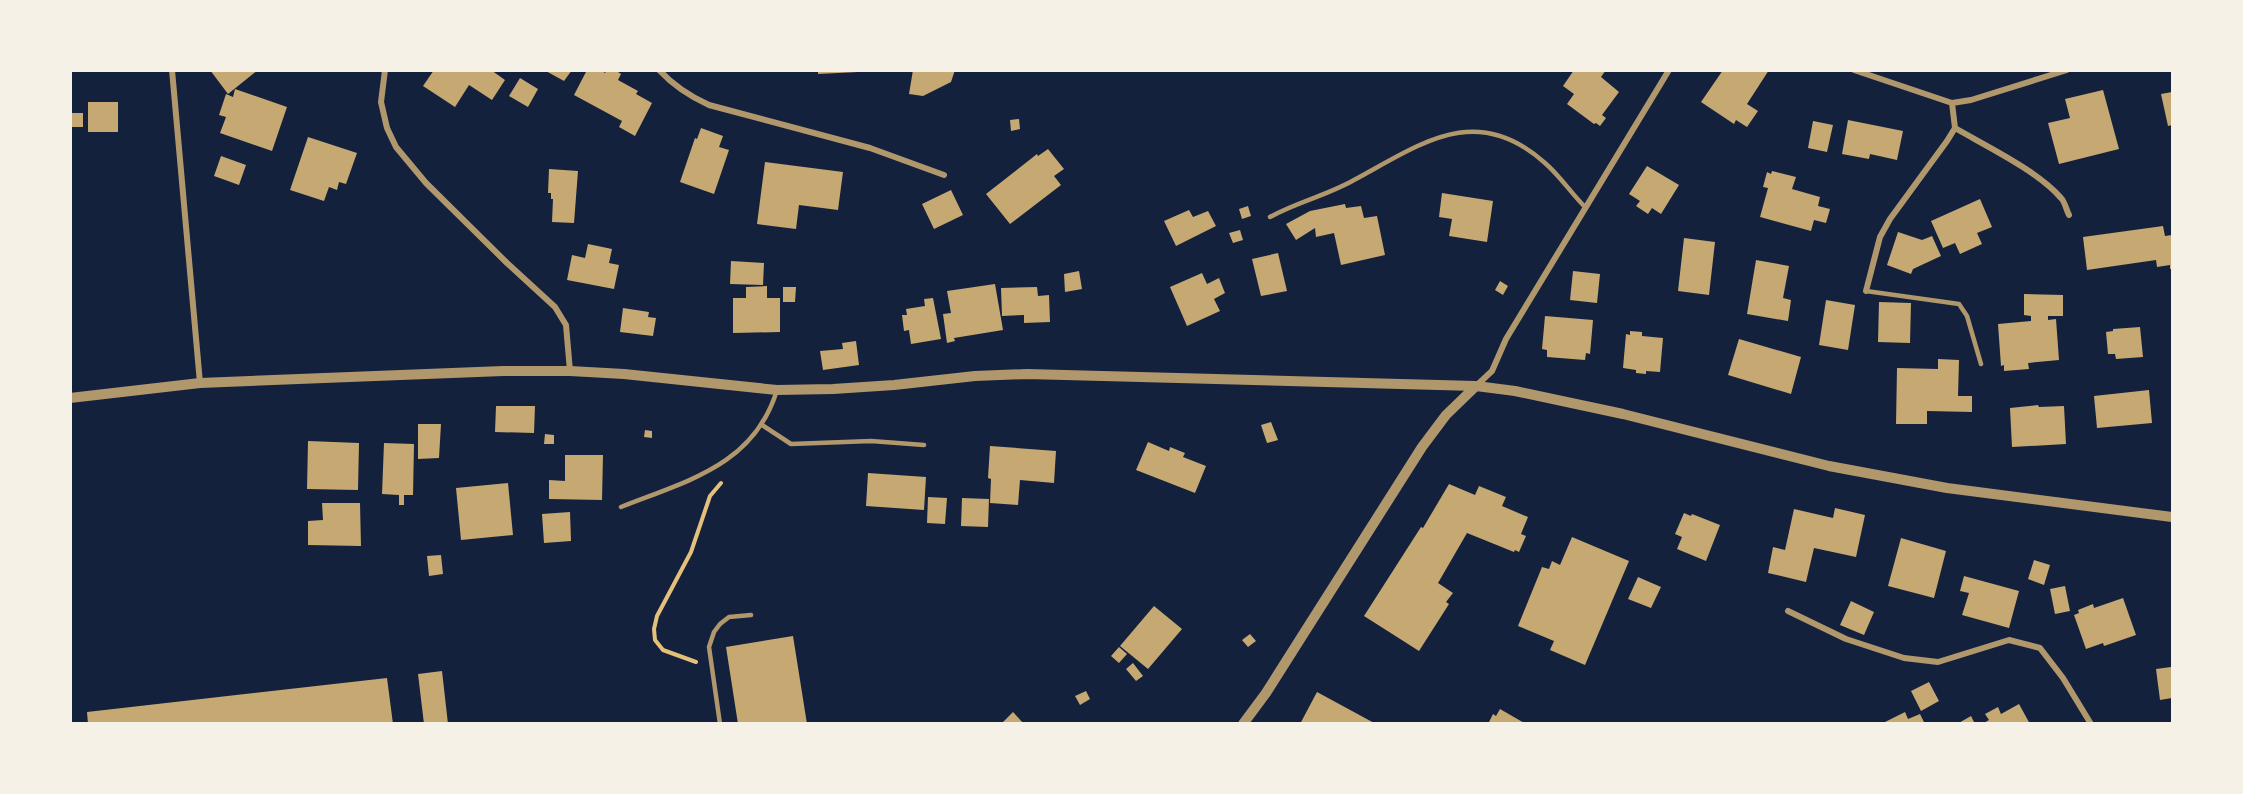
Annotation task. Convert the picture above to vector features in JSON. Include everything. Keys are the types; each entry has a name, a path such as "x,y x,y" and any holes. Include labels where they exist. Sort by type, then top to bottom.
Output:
{"street":[{"path":"172,70 201,383"},
{"path":"385,70 381,102 387,128 396,147 426,183 555,307 566,325 570,370"},
{"path":"659,70 674,86 710,105 870,148 945,175"},
{"path":"1243,723 1266,693 1422,447 1446,415 1492,372 1506,339 1670,70"},
{"path":"1854,70 1952,103 1971,100 2067,70"},
{"path":"1866,291 1880,237 1890,219 1955,128 1952,103"},
{"path":"1955,128 2026,170 2051,189 2062,200 2069,215"},
{"path":"70,398 201,383 570,370 777,390 894,385 975,376 1027,374 1476,386 1515,391 1623,414 1829,466 1947,488 2172,517"},
{"path":"1788,611 1846,639 1904,658 1938,662 2009,640 2040,648 2063,678 2091,723"}],"lane":[{"path":"1270,217 1351,182 1431,139 1475,130 1505,138 1525,147 1562,179 1585,207"},
{"path":"1866,291 1959,304 1967,316 1981,364"},
{"path":"621,507 697,476 739,452 762,426 777,390"},
{"path":"762,426 791,444 871,441 924,445"},
{"path":"720,723 709,647 717,627 729,617 751,615"}],"path":[{"path":"712,664 703,664 663,650 655,640 654,628 657,616 691,552 710,496 733,470 739,452"}],"building":[{"path":"210,70 258,70 228,94"},
{"path":"434,70 491,70 505,80 492,100 469,85 455,107 423,86"},
{"path":"544,70 572,70 564,81"},
{"path":"587,70 601,70 605,73 607,70 615,70 621,74 618,80 638,91 636,94 652,103 635,136 619,127 622,121 574,95"},
{"path":"818,70 858,70 858,72 818,74"},
{"path":"913,70 955,70 951,82 923,96 909,94"},
{"path":"1574,70 1606,70 1601,77 1619,92 1602,115 1606,118 1600,126 1567,104 1574,94 1563,86"},
{"path":"1723,70 1769,70 1747,104 1758,111 1747,127 1736,120 1734,124 1701,102"},
{"path":"520,78 538,89 528,107 509,96"},
{"path":"235,89 287,107 272,151 220,133 226,117 219,115 226,94 233,97"},
{"path":"2103,90 2119,149 2059,164 2048,123 2070,118 2065,99"},
{"path":"2172,92 2172,125 2168,126 2161,94"},
{"path":"88,102 118,102 118,132 88,132"},
{"path":"70,113 83,113 83,127 70,127"},
{"path":"1019,119 1020,129 1011,131 1010,120"},
{"path":"1848,120 1903,131 1897,160 1870,154 1869,159 1842,154"},
{"path":"1813,121 1833,125 1827,152 1808,148"},
{"path":"701,128 723,136 719,147 729,150 714,194 680,182 695,138 697,139"},
{"path":"308,137 357,153 346,184 339,182 337,190 329,187 324,201 290,190"},
{"path":"1048,149 1064,169 1054,176 1061,185 1010,224 986,194 1037,154 1038,156"},
{"path":"221,156 246,165 239,185 214,176"},
{"path":"765,162 843,172 838,210 799,205 796,229 757,224"},
{"path":"1647,166 1679,185 1661,214 1652,208 1648,214 1636,206 1640,201 1629,194"},
{"path":"549,169 578,171 574,223 552,222 553,199 551,199 551,193 548,193"},
{"path":"1772,171 1796,177 1792,189 1820,197 1818,206 1830,209 1826,223 1814,220 1811,231 1760,217 1768,188 1763,187 1767,172 1771,174"},
{"path":"951,190 963,215 934,229 922,204"},
{"path":"1442,193 1493,201 1487,242 1449,236 1452,219 1439,217"},
{"path":"1980,199 1992,227 1977,233 1982,244 1960,254 1955,243 1943,248 1931,221"},
{"path":"1345,204 1346,208 1361,206 1364,218 1377,216 1385,255 1341,265 1334,233 1316,237 1315,228 1296,240 1286,224 1310,211"},
{"path":"1248,206 1251,216 1242,219 1239,209"},
{"path":"1189,210 1193,217 1208,211 1216,226 1176,246 1164,221"},
{"path":"2163,226 2165,236 2172,235 2172,269 2170,265 2157,267 2156,260 2087,270 2083,237"},
{"path":"1240,230 1243,240 1233,243 1229,233"},
{"path":"1898,232 1922,240 1932,236 1941,256 1913,269 1911,274 1887,265"},
{"path":"1684,238 1715,242 1709,295 1678,291"},
{"path":"588,244 612,249 609,263 619,265 614,289 567,280 572,255 585,258"},
{"path":"1278,253 1287,291 1261,296 1252,259"},
{"path":"1756,260 1789,266 1783,298 1791,300 1788,321 1747,314"},
{"path":"731,261 764,263 763,285 730,284"},
{"path":"1079,271 1082,289 1065,292 1064,274"},
{"path":"1573,271 1600,274 1597,303 1570,300"},
{"path":"1202,273 1207,284 1219,278 1225,293 1214,299 1220,311 1187,326 1170,287"},
{"path":"1500,281 1508,286 1503,295 1495,290"},
{"path":"995,284 1003,330 954,338 955,341 947,343 943,314 951,313 947,291"},
{"path":"767,286 767,298 780,298 780,332 733,333 733,298 746,298 746,287"},
{"path":"783,287 796,287 795,302 783,302"},
{"path":"1037,287 1038,296 1049,295 1050,322 1024,323 1024,315 1002,316 1001,288"},
{"path":"2024,294 2063,295 2063,316 2048,316 2048,320 2056,319 2059,360 2028,363 2029,369 2004,371 2004,365 2001,366 1998,324 2031,321 2031,316 2024,315"},
{"path":"933,298 941,339 911,344 909,330 904,331 902,315 907,315 906,309 925,306 924,299"},
{"path":"1826,300 1855,305 1848,350 1819,345"},
{"path":"1879,302 1911,303 1910,343 1878,342"},
{"path":"623,308 649,312 648,317 656,318 653,336 620,332"},
{"path":"1545,316 1593,320 1590,354 1586,353 1585,360 1547,357 1547,350 1542,349"},
{"path":"2140,327 2143,357 2116,359 2115,354 2108,354 2106,332 2113,331 2113,329"},
{"path":"1630,331 1642,332 1642,336 1663,338 1660,372 1636,373 1636,370 1623,368 1626,334 1630,335"},
{"path":"1739,339 1801,357 1791,394 1728,375"},
{"path":"856,341 859,365 823,370 820,351 843,349 842,343"},
{"path":"1938,359 1959,360 1958,396 1972,396 1972,412 1927,411 1927,424 1896,424 1897,368 1938,369"},
{"path":"2149,390 2152,423 2097,428 2094,396"},
{"path":"2038,405 2039,407 2064,406 2066,444 2012,447 2010,408"},
{"path":"496,406 535,406 534,433 495,432"},
{"path":"1271,422 1278,440 1267,443 1261,425"},
{"path":"418,424 441,424 439,458 418,459"},
{"path":"645,430 652,431 652,438 644,437"},
{"path":"545,434 554,435 554,444 544,444"},
{"path":"308,441 359,443 358,490 307,489"},
{"path":"1148,442 1169,451 1170,447 1185,453 1183,457 1206,466 1195,493 1136,470"},
{"path":"384,443 414,444 413,495 404,495 404,505 399,505 399,495 382,494"},
{"path":"990,446 1056,451 1054,483 1020,480 1018,505 990,503 991,479 988,478"},
{"path":"565,455 603,455 602,500 549,499 549,480 565,481"},
{"path":"868,473 926,477 924,510 866,506"},
{"path":"508,483 513,535 461,540 456,488"},
{"path":"1449,484 1475,495 1479,486 1506,497 1502,506 1528,517 1521,534 1526,536 1519,552 1515,550 1514,552 1467,533 1438,583 1453,593 1446,602 1449,604 1419,651 1364,616 1421,527 1423,528"},
{"path":"928,497 947,498 945,524 927,523"},
{"path":"962,498 989,499 988,527 961,526"},
{"path":"322,503 360,503 361,546 308,545 308,521 323,520"},
{"path":"1835,508 1865,515 1856,557 1814,548 1806,582 1768,573 1773,547 1785,550 1794,509 1833,518"},
{"path":"570,512 571,541 544,543 542,514"},
{"path":"1684,513 1720,525 1706,561 1677,549 1682,537 1675,534"},
{"path":"1572,537 1629,561 1585,665 1550,650 1554,641 1518,626 1542,567 1549,569 1552,561 1560,565"},
{"path":"1901,538 1946,551 1934,598 1888,586"},
{"path":"441,555 443,574 429,576 427,556"},
{"path":"2034,560 2050,565 2044,585 2028,579"},
{"path":"1964,576 2019,591 2009,628 1962,615 1969,593 1960,591"},
{"path":"1638,577 1661,587 1651,608 1628,599"},
{"path":"2065,586 2070,611 2055,614 2050,589"},
{"path":"2123,598 2136,635 2104,646 2103,643 2086,649 2074,615 2079,613 2078,610 2093,604 2094,608"},
{"path":"1851,601 1874,612 1864,635 1840,625"},
{"path":"1154,606 1182,629 1148,669 1120,646"},
{"path":"1250,634 1256,641 1248,647 1242,640"},
{"path":"793,636 807,724 738,724 726,647"},
{"path":"1119,647 1127,654 1119,663 1111,656"},
{"path":"1133,663 1143,676 1136,681 1126,669"},
{"path":"2171,667 2172,698 2160,700 2156,669"},
{"path":"442,671 448,724 424,724 418,674"},
{"path":"387,678 393,724 88,724 87,712"},
{"path":"1929,682 1939,701 1921,711 1911,691"},
{"path":"1086,691 1090,699 1080,705 1075,696"},
{"path":"1317,692 1376,724 1300,724"},
{"path":"2019,704 2030,724 1982,724 1989,720 1985,714 1998,707 2001,714"},
{"path":"1500,709 1526,724 1488,724 1493,714 1496,716"},
{"path":"1013,712 1024,724 1001,724"},
{"path":"1905,712 1908,719 1920,714 1925,724 1881,724"},
{"path":"1971,716 1975,724 1957,724"}]}
